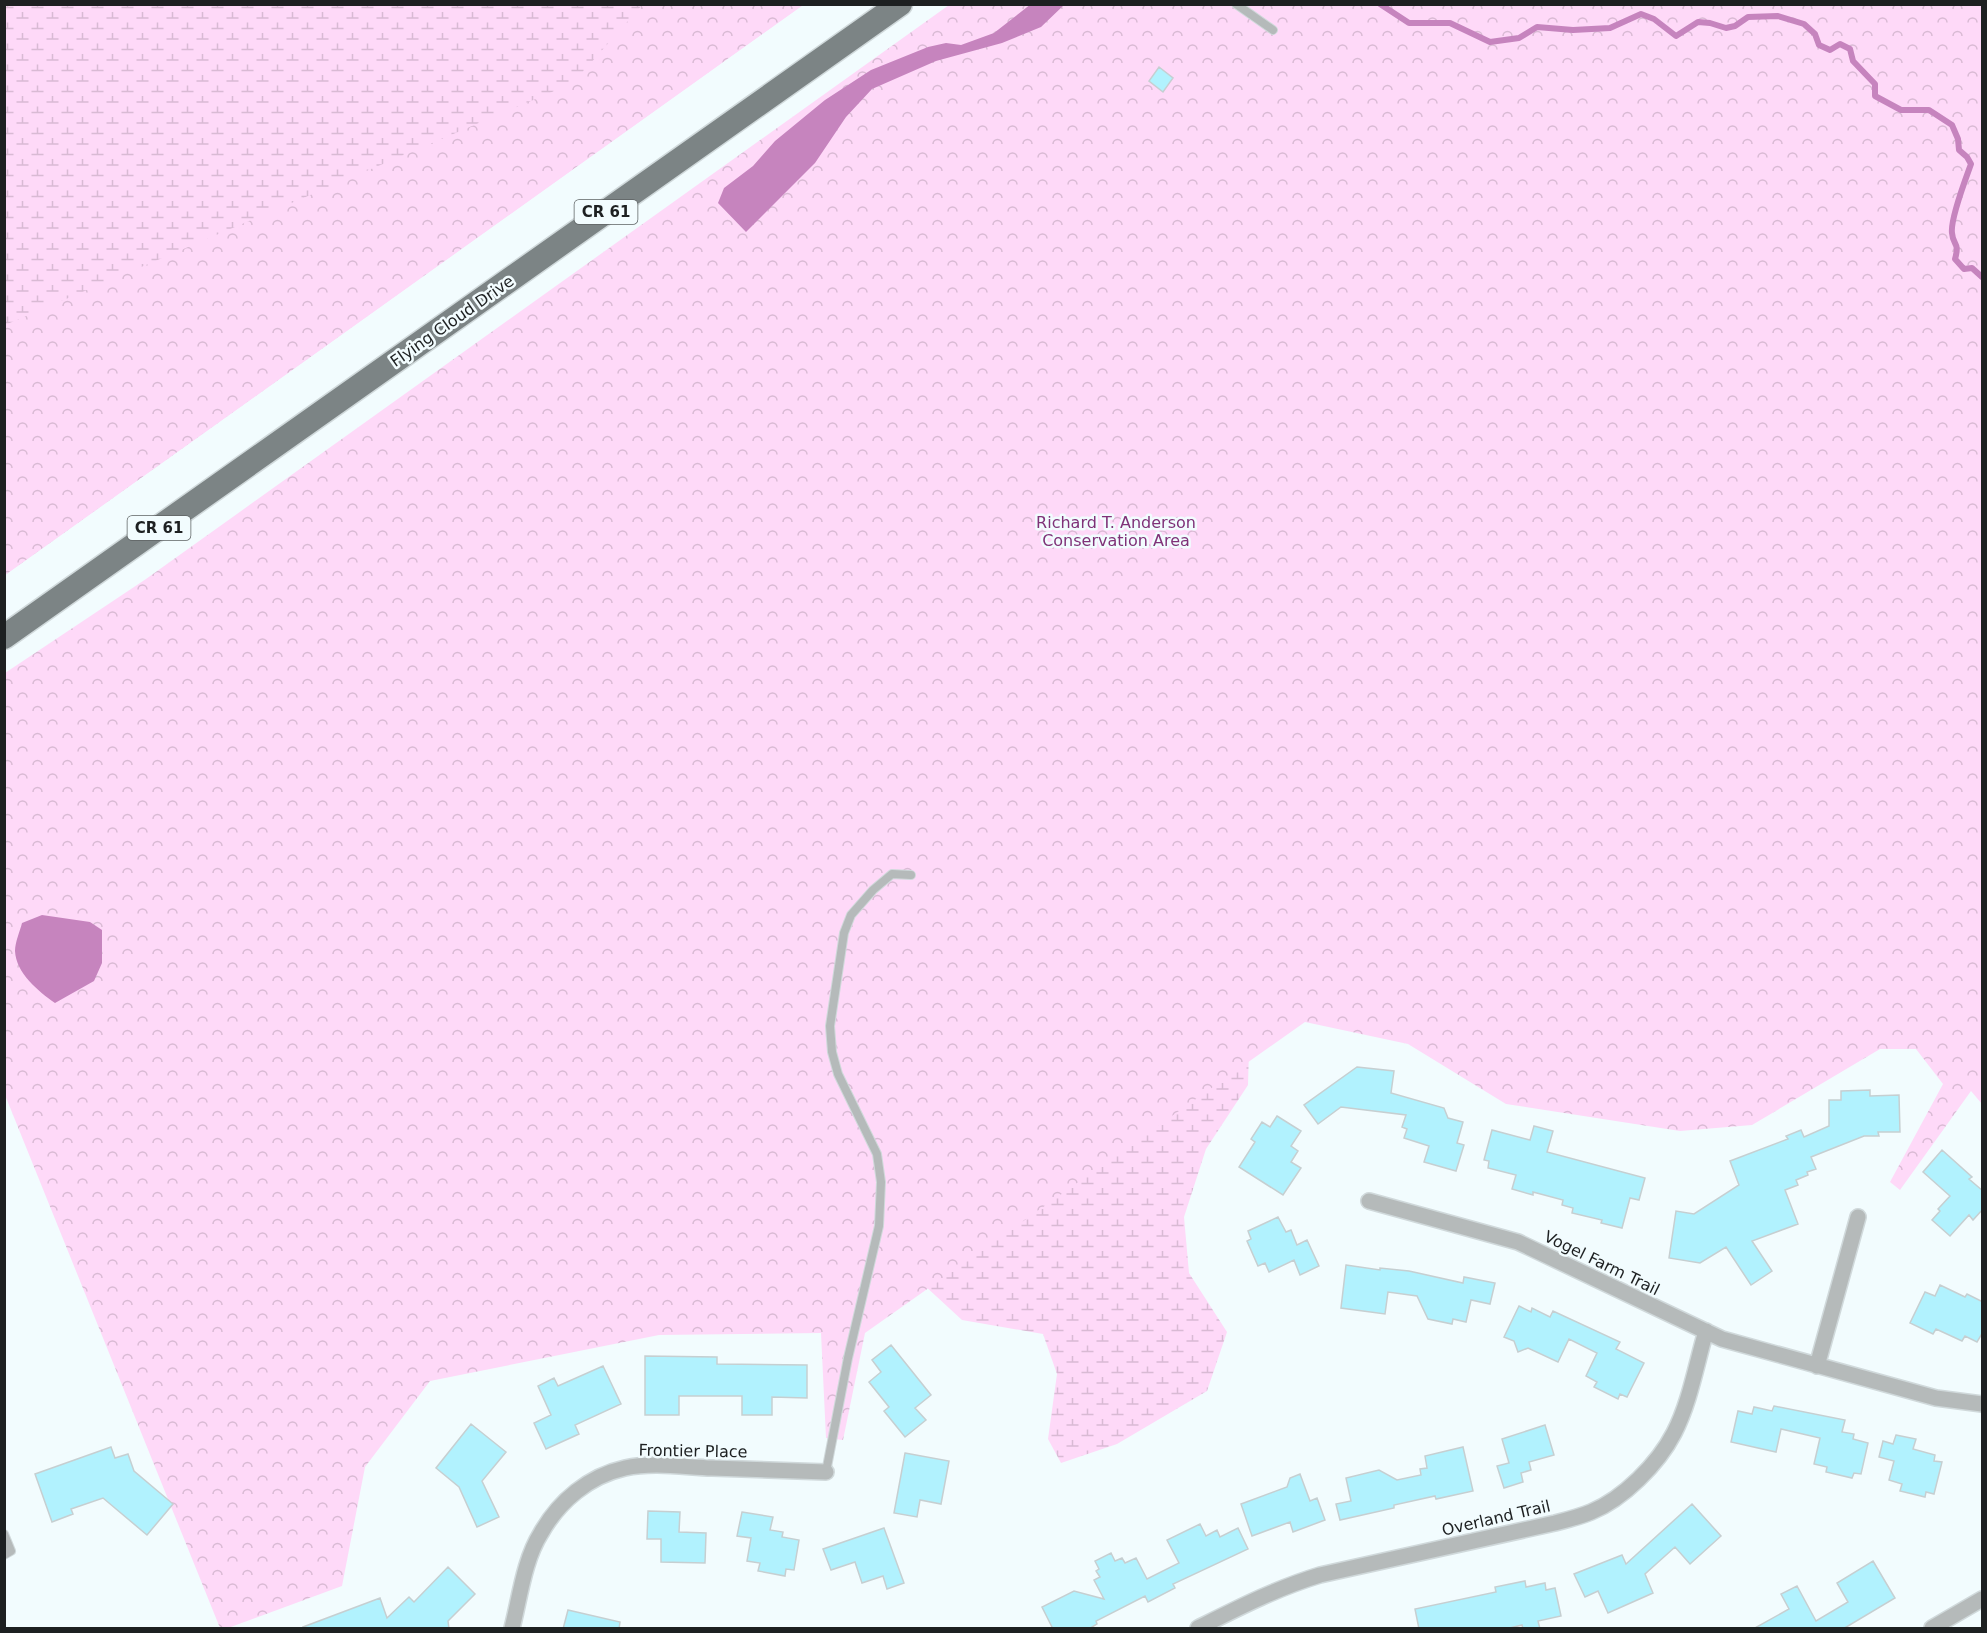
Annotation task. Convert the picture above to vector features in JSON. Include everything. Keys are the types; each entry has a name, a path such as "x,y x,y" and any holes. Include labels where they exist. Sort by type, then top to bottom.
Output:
{"main road":[{"name":"Flying Cloud Drive","path":"4,636 900,4"}],"street":[{"name":"Vogel Farm Trail","path":"1369,1201 1518,1242 1722,1340 1936,1398 1983,1404"},
{"path":"1817,1366 1858,1217"},
{"name":"Overland Trail","path":"1198,1629 1256,1599 1310,1578 1555,1523 1592,1512 1625,1491 1639,1478 1652,1465 1674,1433 1688,1396 1706,1331"},
{"name":"Frontier Place","path":"512,1629 529,1561 539,1535 555,1511 575,1492 600,1477 626,1468 655,1466 826,1472"},
{"path":"1932,1629 1983,1599"}],"lane":[{"path":"1236,4 1273,30"},
{"path":"826,1472 848,1358 879,1227 881,1182 877,1154 838,1074 832,1052 831,1014 844,933 851,915 873,890 892,874 911,875"},
{"path":"4,1534 11,1551 4,1555"}],"green space":[{"path":"643,4 803,5 5,575 5,325 573,83"},
{"path":"5,5 803,5 5,575"},
{"name":"Richard T. Anderson Conservation Area","path":"949,5 1982,5 1982,1104 1971,1091 1900,1190 1890,1182 1943,1084 1916,1049 1880,1049 1752,1125 1680,1131 1506,1104 1408,1044 1305,1022 865,1333 843,1440 826,1438 821,1333 659,1335 430,1381 365,1467 342,1586 228,1628 220,1628 5,1095 5,673 146,579"},
{"path":"1249,1049 1248,1085 1206,1149 1184,1217 1189,1273 1227,1332 1207,1391 1117,1444 1061,1463 1048,1439 1057,1374 1043,1334 962,1320 911,1273"}],"shaded area":[{"path":"1031,4 1064,5 1041,27 1002,43 936,61 872,89 846,117 815,163 746,232 718,203 724,188 753,166 775,141 825,100 871,70 928,47 946,43 961,45 994,33"},
{"path":"42,915 90,922 102,930 102,963 94,981 55,1003 35,987 19,967 16,959 15,951 22,923"}],"building":[{"path":"1159,67 1173,78 1163,92 1149,81"},
{"path":"1357,1067 1394,1071 1391,1093 1444,1108 1448,1118 1463,1122 1457,1143 1464,1145 1456,1171 1424,1162 1429,1146 1404,1138 1407,1129 1402,1127 1406,1115 1341,1107 1318,1124 1304,1105"},
{"path":"1870,1090 1870,1096 1899,1095 1900,1132 1878,1132 1879,1136 1864,1136 1811,1157 1816,1169 1796,1180 1798,1185 1785,1190 1798,1224 1752,1241 1772,1271 1751,1285 1726,1247 1700,1263 1669,1258 1676,1211 1694,1214 1739,1185 1730,1161 1788,1139 1786,1136 1801,1130 1804,1137 1829,1126 1829,1100 1841,1100 1841,1091"},
{"path":"1277,1116 1301,1131 1291,1146 1298,1151 1291,1162 1301,1168 1283,1195 1239,1167 1255,1142 1251,1139 1262,1122 1270,1127"},
{"path":"1534,1126 1553,1131 1547,1152 1645,1178 1639,1200 1630,1198 1622,1228 1601,1223 1602,1220 1572,1213 1573,1208 1562,1205 1563,1200 1512,1189 1516,1175 1488,1168 1489,1161 1484,1160 1492,1130 1530,1140"},
{"path":"1942,1150 1972,1177 1969,1179 1983,1191 1983,1209 1973,1220 1969,1215 1950,1236 1932,1220 1950,1196 1923,1172"},
{"path":"1278,1217 1286,1232 1291,1230 1297,1245 1307,1240 1319,1266 1300,1275 1294,1260 1269,1272 1265,1263 1258,1266 1247,1241 1251,1239 1248,1231"},
{"path":"1346,1265 1409,1271 1463,1283 1464,1277 1495,1283 1490,1304 1471,1300 1466,1322 1453,1319 1452,1324 1428,1319 1417,1296 1388,1292 1385,1314 1341,1308"},
{"path":"1940,1285 1965,1297 1967,1294 1983,1302 1983,1332 1977,1342 1965,1336 1962,1341 1936,1329 1933,1334 1910,1323 1925,1292 1935,1296"},
{"path":"1519,1306 1531,1312 1532,1308 1550,1317 1553,1311 1620,1342 1616,1349 1644,1363 1627,1397 1620,1394 1618,1399 1594,1387 1597,1382 1586,1376 1597,1353 1569,1339 1558,1362 1528,1348 1518,1352 1514,1341 1504,1337"},
{"path":"891,1345 931,1395 915,1408 926,1420 905,1437 884,1411 889,1407 869,1382 881,1372 872,1360"},
{"path":"645,1356 717,1357 717,1364 807,1365 807,1398 772,1397 772,1415 742,1415 742,1396 679,1396 679,1415 645,1415"},
{"path":"603,1366 621,1404 575,1425 579,1434 546,1449 534,1423 551,1415 538,1386 554,1378 558,1386"},
{"path":"1774,1406 1845,1420 1842,1432 1854,1434 1853,1439 1868,1443 1861,1474 1854,1473 1852,1478 1826,1472 1827,1467 1814,1464 1820,1438 1781,1429 1776,1452 1731,1442 1738,1411 1752,1414 1754,1407 1772,1411"},
{"path":"471,1424 506,1452 482,1481 499,1517 477,1527 459,1487 436,1468"},
{"path":"1545,1425 1554,1455 1529,1462 1531,1470 1521,1473 1523,1482 1504,1488 1497,1466 1509,1463 1502,1439"},
{"path":"1896,1435 1916,1439 1913,1449 1935,1455 1934,1461 1942,1462 1934,1494 1926,1492 1925,1497 1900,1491 1902,1484 1889,1480 1894,1461 1879,1457 1883,1441 1893,1444"},
{"path":"111,1447 115,1458 128,1454 134,1471 173,1504 147,1535 103,1498 71,1509 73,1514 52,1522 35,1474"},
{"path":"1463,1447 1473,1491 1436,1499 1435,1496 1340,1520 1336,1504 1351,1501 1346,1478 1379,1470 1397,1480 1421,1475 1420,1469 1427,1468 1425,1456"},
{"path":"905,1453 949,1461 941,1504 920,1500 917,1517 894,1513"},
{"path":"1300,1474 1310,1501 1317,1498 1325,1520 1293,1532 1290,1522 1252,1536 1241,1504 1287,1487 1290,1478"},
{"path":"1692,1504 1721,1536 1690,1564 1675,1547 1645,1574 1653,1593 1608,1613 1598,1591 1585,1597 1574,1574 1622,1555 1626,1564"},
{"path":"648,1511 680,1512 679,1532 706,1533 705,1563 661,1562 661,1539 647,1539"},
{"path":"742,1512 773,1517 770,1530 783,1532 782,1537 799,1540 794,1570 786,1569 785,1576 758,1571 760,1563 747,1561 751,1538 737,1536"},
{"path":"1200,1524 1206,1536 1217,1530 1220,1537 1238,1528 1248,1549 1173,1584 1175,1588 1148,1602 1145,1596 1096,1621 1097,1624 1089,1629 1053,1629 1042,1607 1074,1591 1104,1599 1094,1580 1100,1577 1096,1571 1099,1569 1095,1561 1111,1553 1115,1561 1122,1558 1125,1563 1136,1558 1147,1579 1179,1563 1167,1540"},
{"path":"884,1528 904,1583 887,1589 883,1576 862,1583 855,1562 831,1570 823,1549"},
{"path":"1873,1561 1895,1598 1843,1629 1753,1629 1789,1609 1781,1594 1797,1586 1816,1621 1848,1602 1837,1583"},
{"path":"448,1567 475,1594 448,1621 449,1629 304,1629 303,1627 380,1598 387,1618 409,1597 414,1602"},
{"path":"1525,1581 1526,1587 1545,1583 1546,1590 1555,1588 1561,1616 1538,1621 1540,1629 1523,1629 1522,1625 1506,1629 1419,1629 1415,1609 1496,1592 1495,1587"},
{"path":"568,1610 620,1622 619,1629 563,1629"}],"waterway":[{"path":"1380,4 1409,23 1450,23 1490,42 1519,38 1537,27 1573,30 1610,28 1641,14 1654,19 1676,36 1698,22 1726,28 1735,26 1748,17 1778,16 1804,24 1815,34 1819,45 1830,50 1840,44 1850,49 1853,61 1875,84 1875,96 1901,110 1929,110 1952,125 1958,139 1959,150 1971,164 1953,218 1952,233 1957,247 1955,259 1964,269 1972,268 1982,277"}]}
